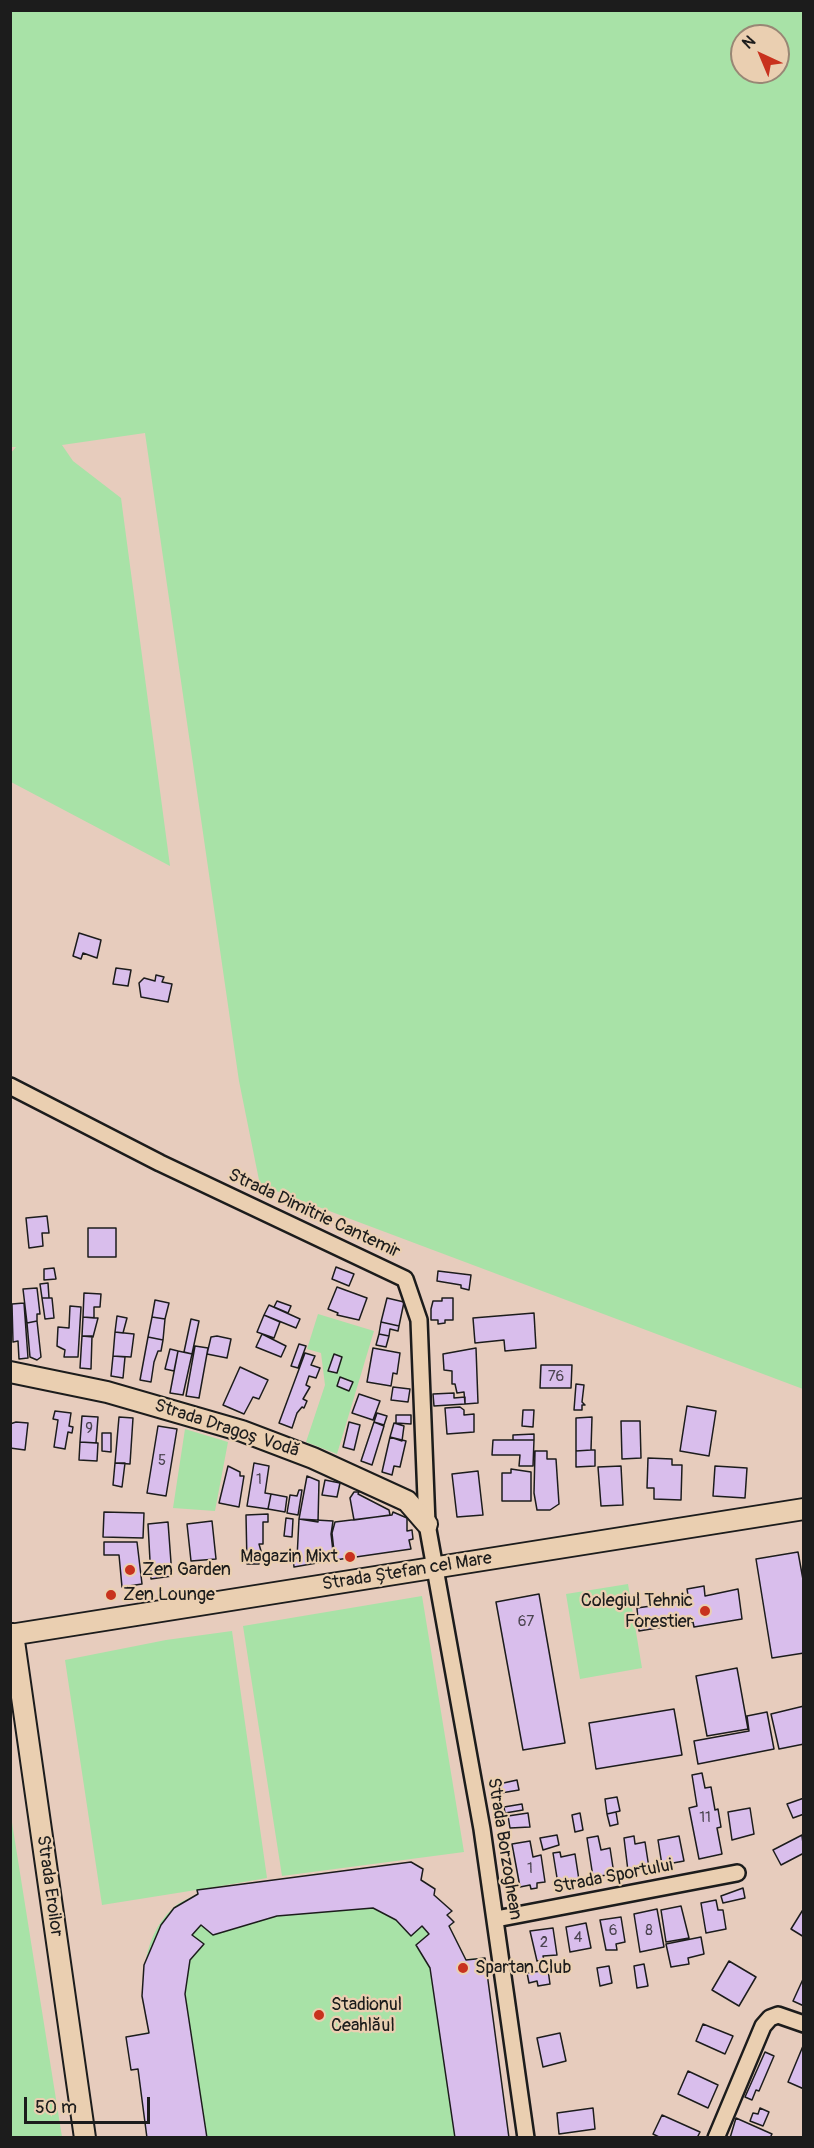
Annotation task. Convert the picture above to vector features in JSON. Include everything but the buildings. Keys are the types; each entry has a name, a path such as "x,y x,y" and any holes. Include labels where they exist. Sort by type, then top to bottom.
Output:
{"street":[{"name":"Strada Dimitrie Cantemir","path":"10,1086 160,1163 405,1279 419,1320 428,1524 435,1567"},
{"name":"Strada Dragoș Vodă","path":"10,1372 107,1392 242,1431 314,1458 407,1501 428,1524"},
{"name":"Strada Ștefan cel Mare","path":"12,1634 804,1509"},
{"name":"Strada Borzoghean","path":"435,1567 496,1919 526,2138"},
{"name":"Strada Eroilor","path":"12,1634 84,2138"},
{"name":"Strada Sportului","path":"496,1919 737,1873"},
{"path":"716,2138 763,2026 770,2018 778,2015 804,2024"}],"green space":[{"path":"11,10 803,11 803,1389 260,1185 239,1081 145,433 62,445 73,461 121,498 170,866 11,782 10,454 16,447 10,447"},
{"path":"318,1314 374,1331 337,1454 306,1442 325,1385 321,1353 307,1349"},
{"path":"185,1429 228,1442 215,1511 173,1508"},
{"path":"628,1584 642,1668 580,1679 566,1594"},
{"path":"422,1596 464,1852 282,1876 243,1626"},
{"name":"Stadionul Ceahlăul","path":"232,1631 267,1878 198,1890 411,1862 423,1869 421,1880 435,1889 434,1895 452,1911 447,1915 454,1922 450,1927 466,1959 485,1958 509,2137 147,2137 138,2069 131,2070 126,2037 149,2032 144,1983 148,1951 153,1935 173,1908 198,1894 196,1890 102,1905 65,1660 166,1640"},
{"path":"10,1810 62,2137 11,2137"}],"place":[{"name":"Magazin Mixt","path":"350,1557"},
{"name":"Zen Garden","path":"130,1570"},
{"name":"Zen Lounge","path":"111,1595"},
{"name":"Colegiul Tehnic Forestier","path":"705,1611"},
{"name":"Spartan Club","path":"463,1968"},
{"name":"Stadionul Ceahlăul","path":"319,2015"}]}
